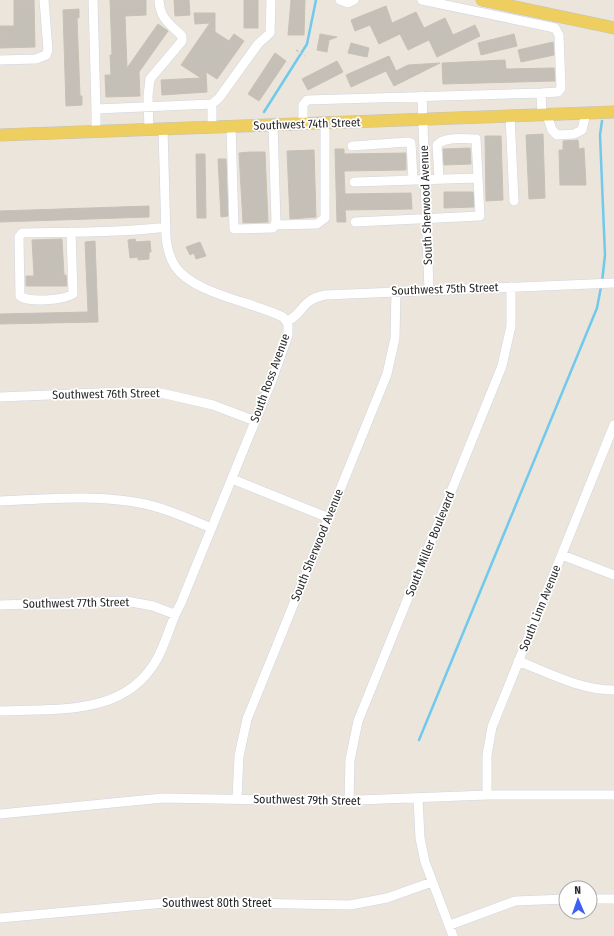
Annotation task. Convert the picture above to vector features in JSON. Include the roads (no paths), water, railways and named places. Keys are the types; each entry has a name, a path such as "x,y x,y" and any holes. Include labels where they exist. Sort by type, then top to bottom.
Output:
{"main road":[{"path":"482,0 532,17 614,28"},
{"name":"Southwest 74th Street","path":"0,135 614,112"}],"street":[{"path":"0,60 36,59 46,55 48,50 44,0"},
{"path":"93,0 96,132"},
{"path":"149,130 148,96 150,79 182,41 182,36 160,12 159,0"},
{"path":"96,109 212,104 219,98 258,44 270,33 272,0"},
{"path":"340,0 348,3 354,0"},
{"path":"303,123 302,105 307,100 541,93 558,92 561,88 559,35 555,28 532,17 422,0"},
{"path":"541,93 545,115 552,130 557,135 574,134 582,130 586,113"},
{"name":"South Sherwood Avenue","path":"422,96 430,290"},
{"path":"212,104 212,127"},
{"path":"510,116 514,201"},
{"path":"274,225 317,224 325,218 325,123"},
{"path":"231,126 234,229 273,228 276,222 273,125"},
{"name":"South Ross Avenue","path":"0,711 92,705 104,702 122,695 138,684 151,668 171,627 174,614 181,603 232,479 288,335 287,321 278,314 201,287 185,277 175,266 170,256 166,227 163,129"},
{"path":"356,222 480,216 476,139 448,140 439,142 437,146 439,179"},
{"path":"352,146 408,142 411,144 413,180"},
{"path":"354,182 478,178"},
{"path":"71,232 73,294 66,298 26,300 20,296 19,237 22,233 143,230 166,227"},
{"name":"Southwest 75th Street","path":"287,321 294,317 304,304 319,296 396,291 612,283"},
{"name":"South Miller Boulevard","path":"349,801 350,760 358,721 502,366 511,326 511,287"},
{"name":"South Sherwood Avenue","path":"237,799 239,756 247,719 386,374 396,338 396,291"},
{"name":"Southwest 76th Street","path":"0,397 122,392 161,393 213,405 255,421"},
{"name":"South Linn Avenue","path":"487,795 487,755 490,735 518,661 614,425"},
{"path":"605,447 614,451"},
{"path":"232,479 328,518"},
{"path":"0,501 91,498 122,500 157,507 211,528"},
{"path":"562,555 614,576"},
{"name":"Southwest 77th Street","path":"0,605 126,601 149,605 174,614"},
{"path":"518,661 577,684 596,689 614,690"},
{"name":"Southwest 79th Street","path":"0,814 163,798 349,801 487,795 614,795"},
{"path":"418,798 420,843 432,882 453,936"},
{"name":"Southwest 80th Street","path":"0,918 176,902 355,904 387,898 432,882"},
{"path":"450,925 515,900 558,899"},
{"path":"598,899 614,899"}],"waterway":[{"path":"264,112 307,44 316,0"},
{"path":"602,121 600,135 605,255 602,282"},
{"path":"419,740 597,308 601,287"}]}
